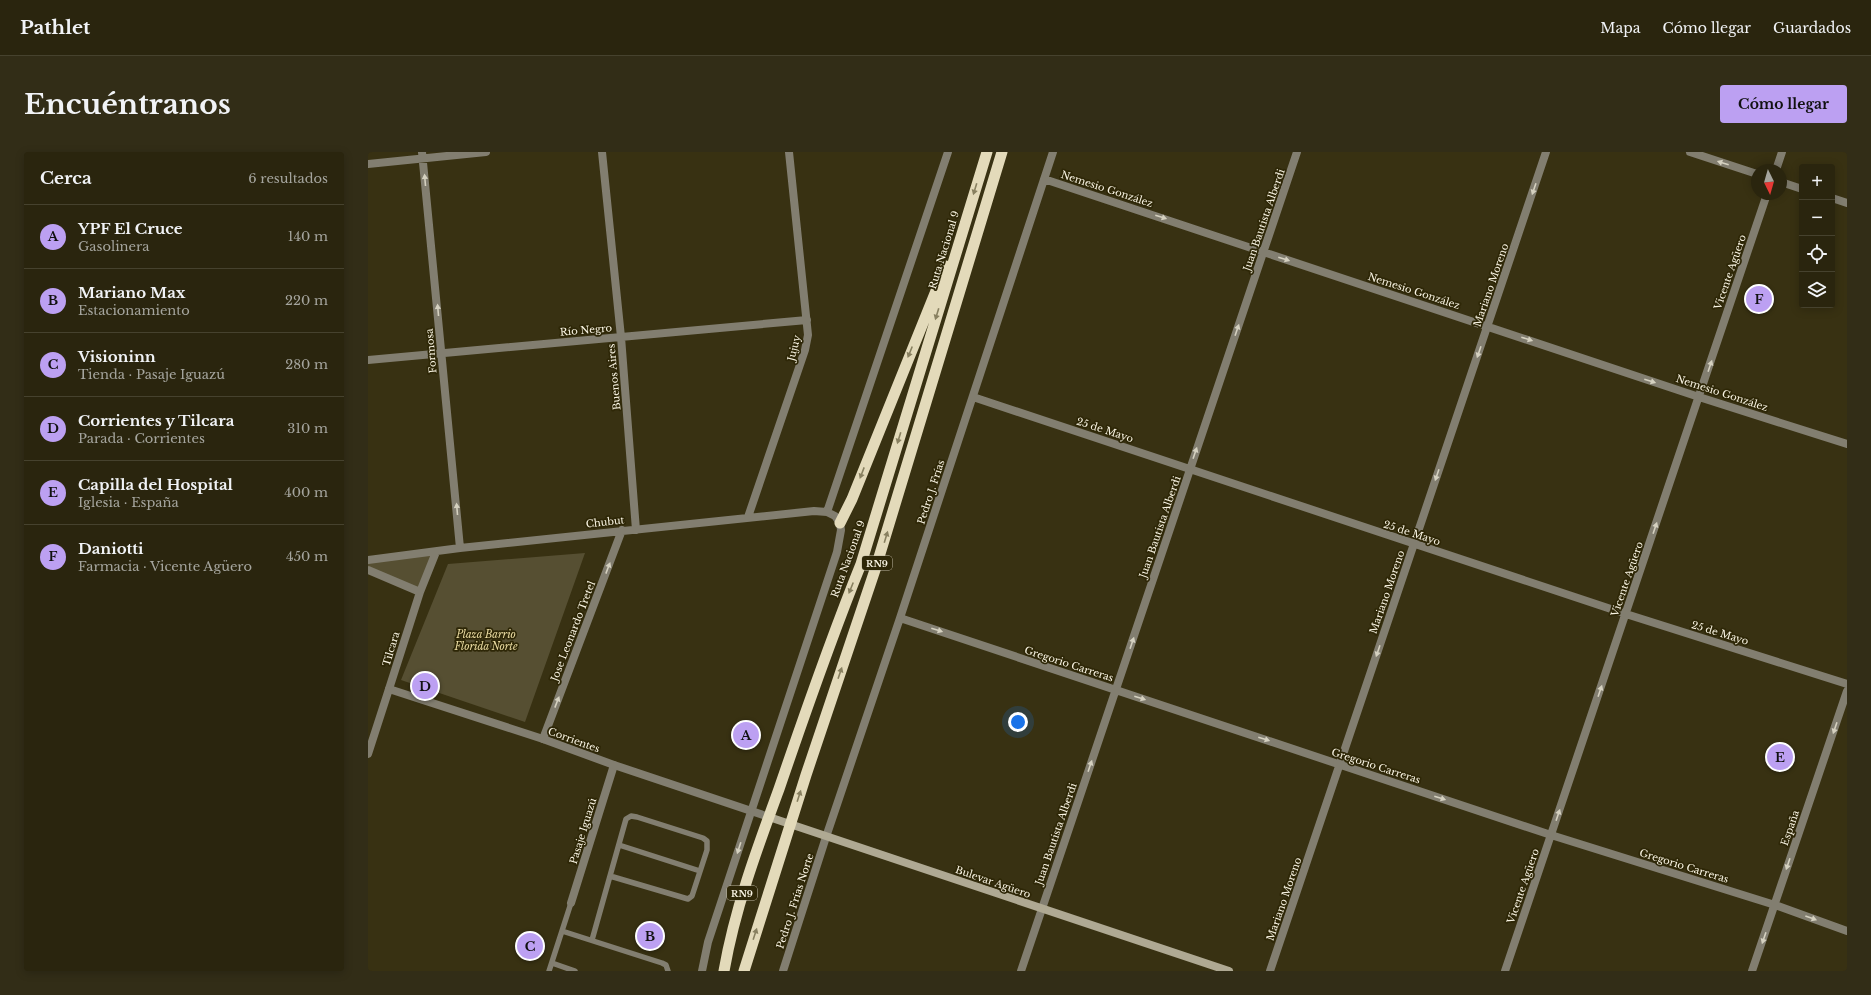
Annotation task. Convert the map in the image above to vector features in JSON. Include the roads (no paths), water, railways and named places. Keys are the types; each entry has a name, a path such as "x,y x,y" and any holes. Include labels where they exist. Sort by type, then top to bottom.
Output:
{"highway":[{"name":"Ruta Nacional 9","path":"724,971 737,908 836,624 861,564 987,152"},
{"name":"RN9","path":"744,971 790,824 876,567 1002,152"},
{"path":"840,523 852,499 934,292 964,226"}],"main road":[{"name":"Bulevar Agüero","path":"769,817 1229,971"}],"street":[{"path":"368,164 423,155 486,152"},
{"name":"Buenos Aires","path":"602,152 621,337 636,530"},
{"name":"Jujuy","path":"748,517 805,350 808,335 790,152"},
{"path":"702,971 708,942 837,552 841,530 840,523 835,516 827,512 948,152"},
{"name":"Pedro J. Frías","path":"826,837 900,618 1053,152"},
{"name":"Juan Bautista Alberdi","path":"1021,971 1297,152"},
{"name":"Mariano Moreno","path":"1270,971 1546,152"},
{"path":"1690,152 1751,172"},
{"path":"1778,164 1782,152"},
{"name":"Formosa","path":"423,155 460,548"},
{"name":"Nemesio González","path":"1044,178 1699,397 1847,444"},
{"path":"1787,184 1799,188"},
{"path":"1835,199 1847,203"},
{"name":"Vicente Agüero","path":"1505,971 1765,200"},
{"name":"Río Negro","path":"368,360 807,320"},
{"name":"25 de Mayo","path":"973,397 1626,614 1847,684"},
{"name":"Chubut","path":"368,560 622,530 636,530 814,511 827,512"},
{"name":"Jose Leonardo Tretel","path":"543,739 622,530"},
{"name":"Tilcara","path":"368,754 420,592 436,552"},
{"path":"368,570 420,592"},
{"name":"Gregorio Carreras","path":"900,618 1551,835 1775,905 1847,931"},
{"name":"Corrientes","path":"389,688 751,810"},
{"name":"España","path":"1752,971 1847,691"},
{"name":"Pasaje Iguazú","path":"571,902 614,765"},
{"name":"Bulevar Agüero","path":"751,810 769,817"},
{"name":"Pedro J. Frías Norte","path":"783,971 826,837"}],"lane":[{"path":"592,940 626,819 631,816 702,838 707,841 692,896 688,900 610,876"},
{"path":"619,845 700,871"},
{"path":"549,971 571,902"},
{"path":"562,931 662,963 666,965 668,971"},
{"path":"552,963 576,971"}],"place":[{"name":"Daniotti","path":"1759,299"},
{"name":"Corrientes y Tilcara","path":"425,686"},
{"name":"YPF El Cruce","path":"746,735"},
{"name":"Capilla del Hospital","path":"1780,757"},
{"name":"Mariano Max","path":"650,936"},
{"name":"Visioninn","path":"530,946"}],"park label":[{"name":"Plaza Barrio Florida Norte","path":"486,640"}]}
